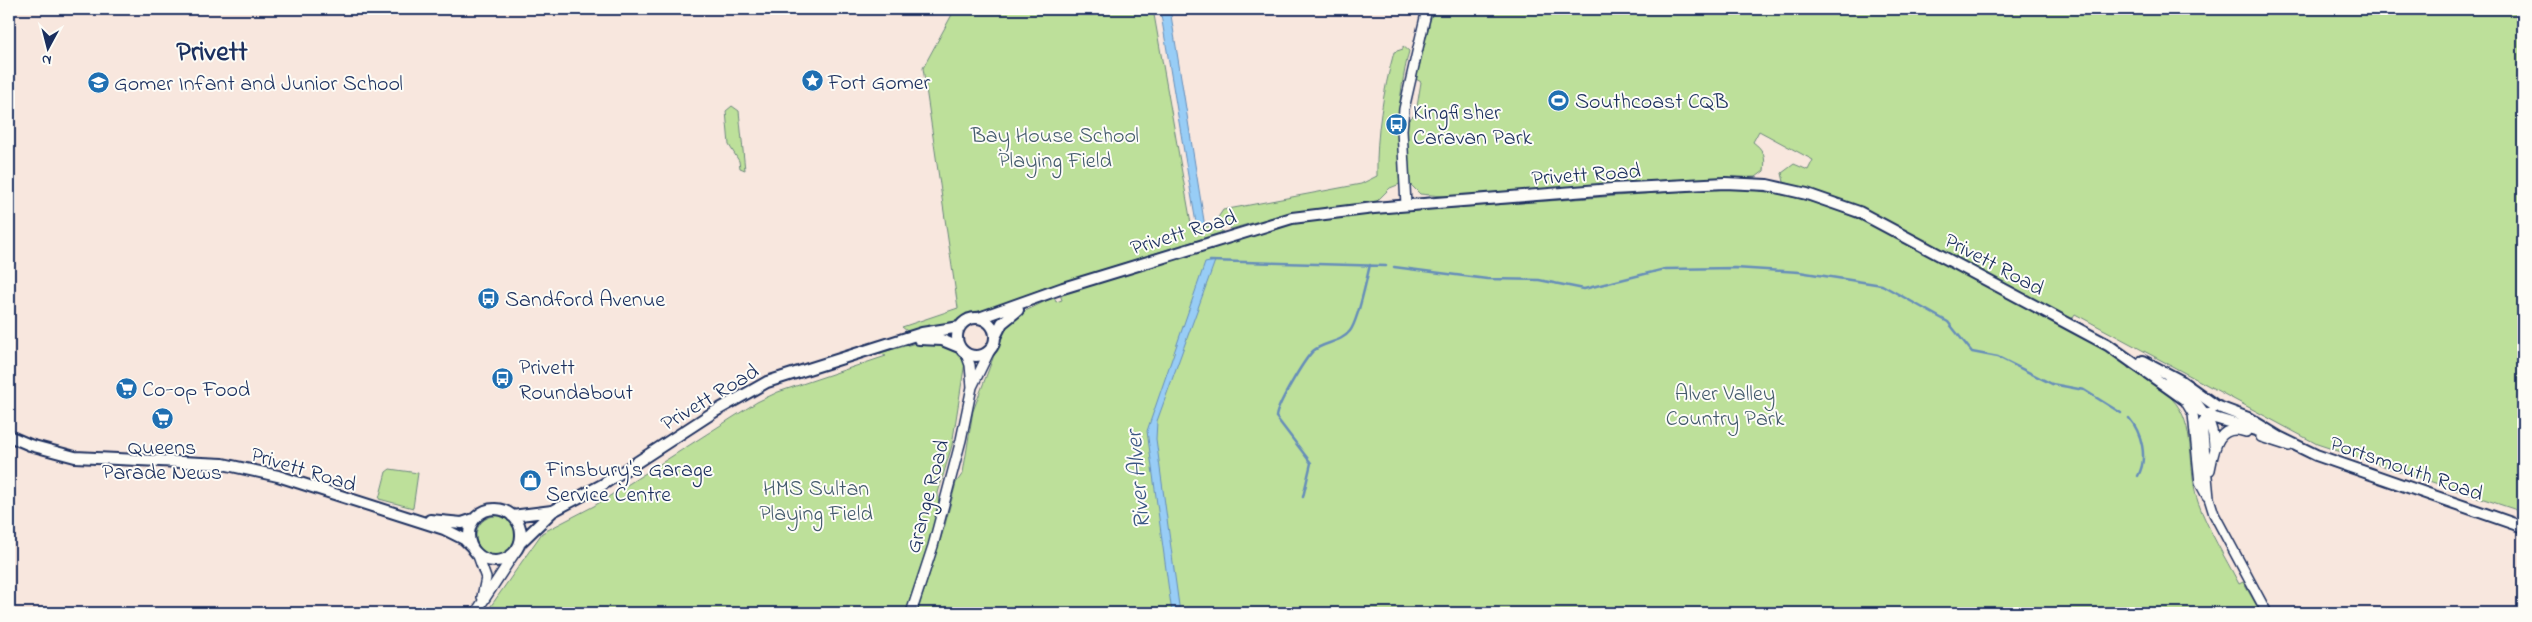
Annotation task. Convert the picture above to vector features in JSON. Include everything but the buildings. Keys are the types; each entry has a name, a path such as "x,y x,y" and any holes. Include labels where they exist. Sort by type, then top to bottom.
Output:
{"main road":[{"name":"Privett Road","path":"979,318 1042,295 1292,218 1406,205 1725,183 1767,186 1807,194 1859,212 2108,345 2160,370 2191,387 2216,406"},
{"name":"Privett Road","path":"995,337 998,329 1010,314 1042,295"},
{"path":"979,318 990,324 995,337 994,346 976,357 962,351 956,339 960,327 966,320 979,318"},
{"name":"Privett Road","path":"518,547 553,511 602,485 714,412 767,382 897,340 922,333 960,327"},
{"name":"Privett Road","path":"897,340 942,340 962,351"},
{"name":"Privett Road","path":"2108,345 2169,387 2188,404 2208,416"},
{"name":"Portsmouth Road","path":"2216,406 2248,418 2279,437 2316,455 2523,527"},
{"name":"Portsmouth Road","path":"2208,416 2279,437"},
{"name":"Privett Road","path":"9,436 38,447 75,457 223,464 278,476 320,489 347,500 411,517 456,534 474,550"},
{"path":"490,509 499,509 512,516 519,525 518,547 501,560 484,558 474,550 470,532 474,519 490,509"},
{"name":"Privett Road","path":"512,516 553,511"},
{"name":"Privett Road","path":"411,517 462,523 474,519"}],"street":[{"path":"1406,205 1402,130 1404,110 1426,9"},
{"name":"Grange Road","path":"910,613 945,504 972,387 990,350"},
{"name":"Grange Road","path":"962,351 970,365 972,387"},
{"path":"2160,370 2184,390 2208,416 2212,429 2214,450 2208,483"},
{"path":"2188,404 2193,414 2200,483 2209,498"},
{"path":"2216,406 2202,424 2209,498 2214,514 2268,613"},
{"path":"2214,450 2224,433 2241,430 2316,455"},
{"path":"477,611 518,547"},
{"path":"474,550 486,578 477,611"}],"green space":[{"name":"Bay House School Playing Field","path":"955,9 1153,9 1192,229 1214,225 1223,232 1044,288 990,309 966,313 958,320 940,326 907,331 902,327 958,308 923,68"},
{"path":"1433,9 2523,9 2523,512 2317,444 2075,314 2071,320 1854,205 1784,182 1782,173 1794,164 1808,170 1813,160 1759,131 1753,142 1762,151 1765,166 1764,171 1756,177 1685,179 1454,197 1420,194 1409,183 1407,129 1408,121 1416,113 1421,82 1416,79"},
{"path":"1403,46 1409,51 1400,101 1398,149 1400,184 1390,188 1377,201 1280,215 1231,229 1228,225 1217,219 1223,210 1361,184 1377,176 1379,129 1387,83 1394,52 1403,49"},
{"path":"732,106 739,111 745,170 740,168 739,161 729,145 726,111"},
{"name":"Alver Valley Country Park","path":"1725,188 1786,195 1813,202 1863,221 1942,261 2127,361 2128,368 2162,390 2180,409 2188,434 2198,502 2239,584 2243,582 2261,613 917,613 945,525 956,483 963,473 973,411 1004,329 1017,315 1054,297 1056,302 1062,300 1060,294 1295,222 1384,213"},
{"name":"HMS Sultan Playing Field","path":"920,342 934,343 951,348 965,362 952,445 938,493 939,510 906,613 486,613 542,533 594,506 757,402 778,392 886,356 879,353"},
{"path":"390,469 418,473 413,508 379,499 386,472"},
{"path":"496,516 510,522 516,536 510,550 496,556 482,550 476,536 482,522"}],"water":[{"path":"1160,9 1170,9 1205,227 1197,229"},
{"path":"1215,261 1157,421 1156,439 1180,613 1172,613 1147,431 1205,263"}],"waterway":[{"path":"1210,261 1386,266"},
{"path":"1303,497 1311,463 1276,417 1292,383 1313,351 1342,338 1350,331 1359,309 1370,265"},
{"path":"1394,267 1487,279 1539,280 1584,289 1665,269 1735,268 1799,272 1882,285 1948,322 1972,352 1998,357 2052,384 2084,390 2121,413"},
{"path":"2129,418 2134,424 2142,446 2143,461 2138,476"}],"place":[{"name":"Fort Gomer","path":"812,81"},
{"name":"Gomer Infant and Junior School","path":"98,82"},
{"name":"Southcoast CQB","path":"1559,100"},
{"name":"Kingfisher Caravan Park","path":"1397,124"},
{"name":"Sandford Avenue","path":"489,298"},
{"name":"Privett Roundabout","path":"503,379"},
{"name":"Co-op Food","path":"126,388"},
{"name":"Queens Parade News","path":"162,419"},
{"name":"Finsbury's Garage Service Centre","path":"530,481"}],"district":[{"name":"Privett","path":"212,50"}],"water label":[{"name":"River Alver","path":"1137,480"}]}
